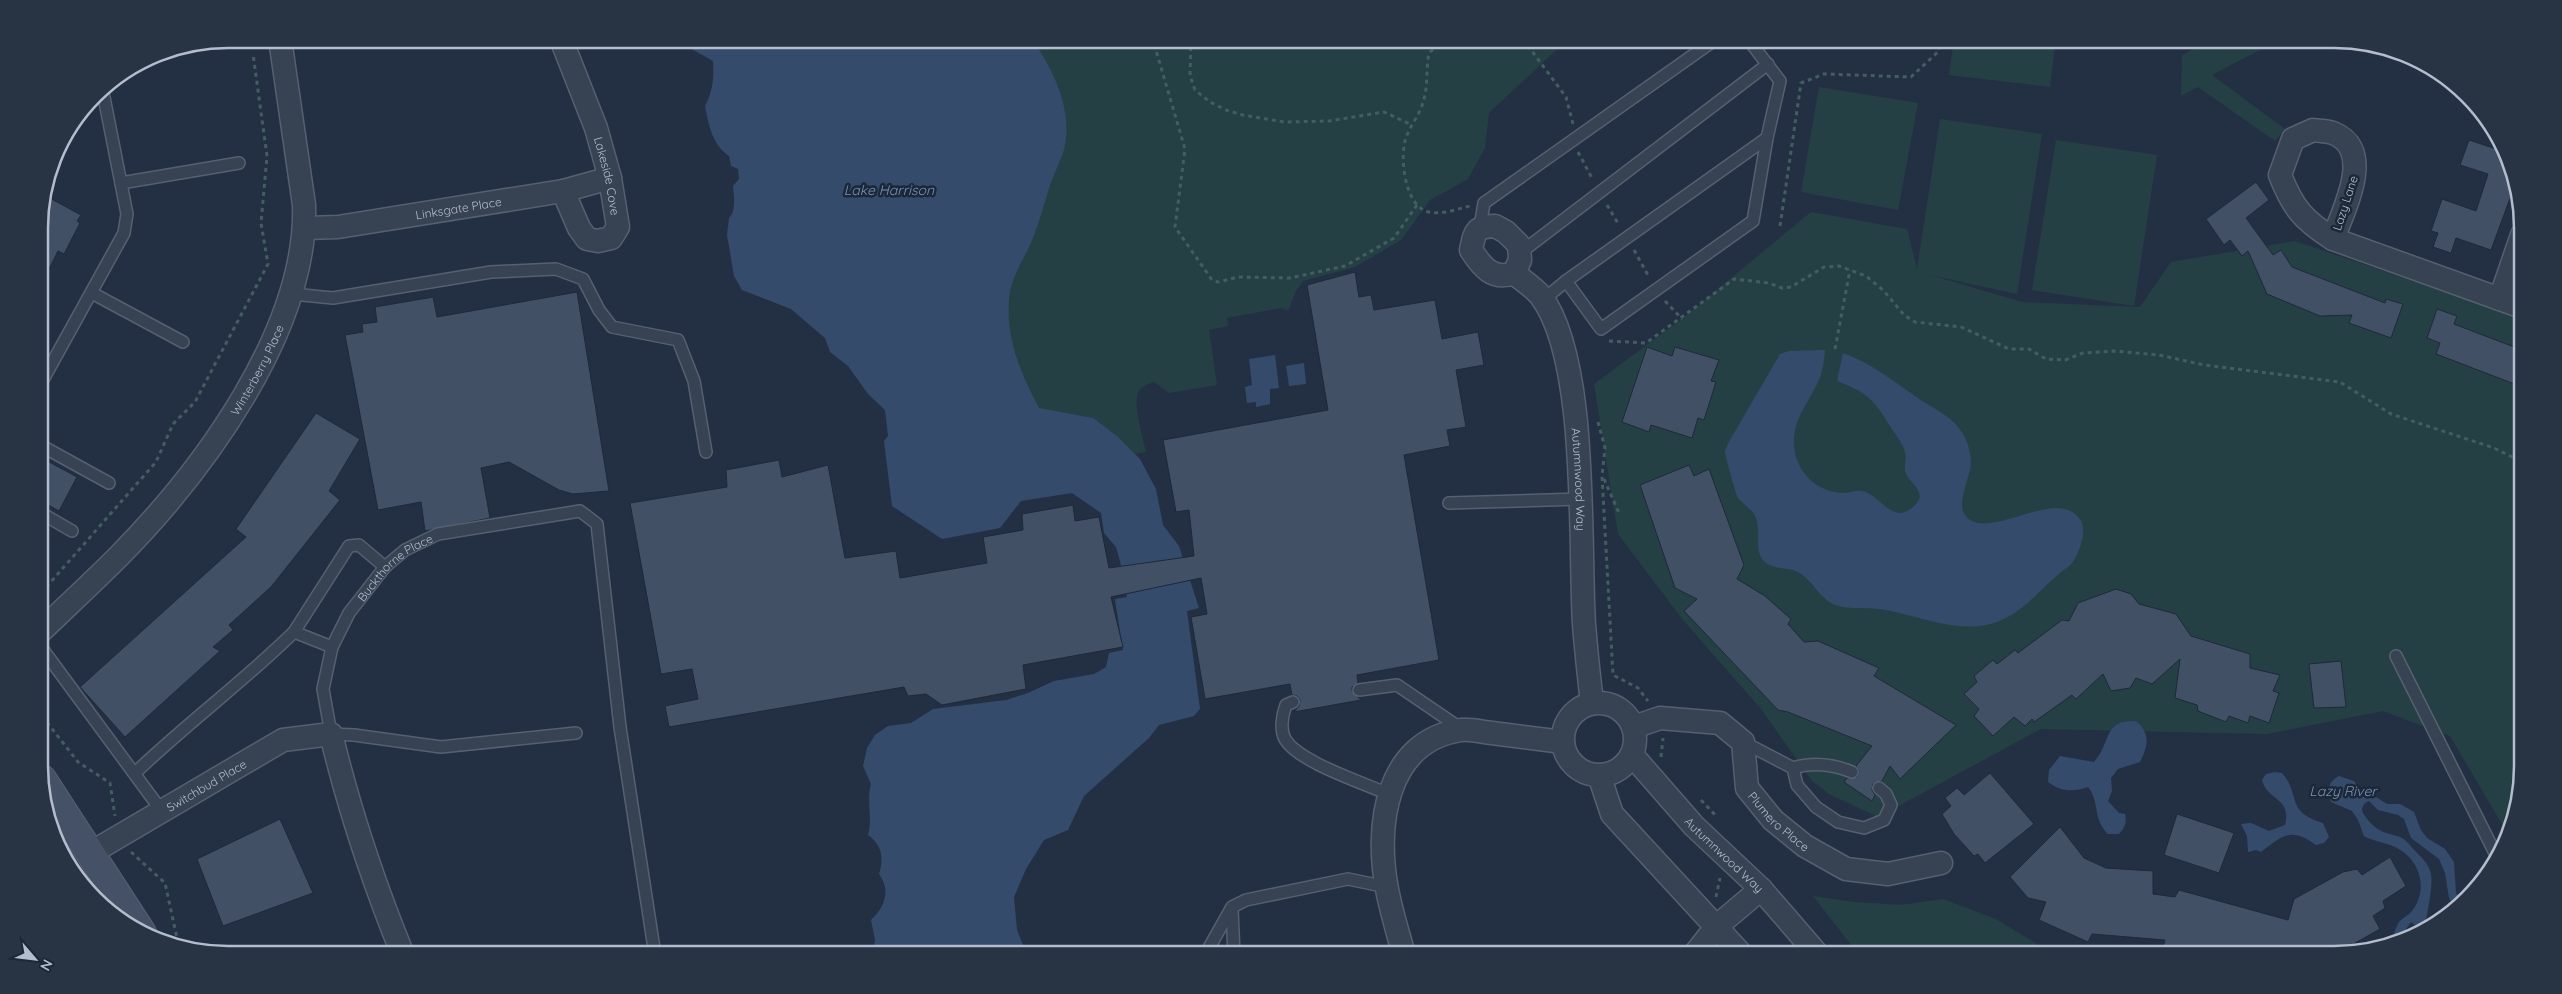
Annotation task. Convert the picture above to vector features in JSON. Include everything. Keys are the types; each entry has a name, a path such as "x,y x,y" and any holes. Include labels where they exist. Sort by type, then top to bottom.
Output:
{"street":[{"name":"Winterberry Place","path":"48,623 118,557 210,449 243,397 270,347 292,294 300,264 305,228 304,205 281,48"},
{"name":"Lakeside Cove","path":"563,191 579,228 587,239 598,241 611,238 618,227 610,178 596,128 565,48"},
{"name":"Lazy Lane","path":"2333,239 2351,190 2356,166 2350,147 2334,134 2313,130 2293,139 2280,175 2288,197 2308,223 2333,239 2514,304"},
{"name":"Linksgate Place","path":"305,228 338,227 563,191 610,178"},
{"name":"Autumnwood Way","path":"1480,227 1495,226 1506,232 1519,245 1517,263 1543,300 1552,318 1564,353 1573,397 1580,500 1584,625 1592,703"},
{"path":"1480,227 1477,229 1471,250 1480,264 1495,276 1505,276 1517,263"},
{"path":"2500,299 2514,258"},
{"path":"1592,703 1606,703 1618,708 1628,716 1634,727 1636,743 1632,755 1618,770 1599,775 1578,768 1567,754 1563,742 1567,722 1571,716 1580,708 1592,703"},
{"path":"1634,727 1660,718 1720,723 1744,742"},
{"path":"1402,946 1387,887 1383,838 1388,794 1400,769 1416,749 1438,737 1462,730 1563,742"},
{"name":"Switchbud Place","path":"89,854 283,740 330,734"},
{"name":"Buckthorne Place","path":"330,734 340,772 399,946"},
{"name":"Plumero Place","path":"1744,742 1747,788 1773,820 1805,846 1846,869 1888,874 1941,863"},
{"name":"Autumnwood Way","path":"1632,755 1694,826 1761,889 1810,946"},
{"path":"1599,775 1612,814 1734,946"},
{"path":"49,790 133,920"},
{"path":"89,854 103,897"},
{"path":"1701,946 1717,926 1761,889"}],"lane":[{"path":"1480,227 1484,203 1703,48"},
{"path":"1566,282 1601,329 1753,221 1767,138 1780,81 1755,48"},
{"path":"1517,263 1768,64"},
{"path":"48,372 124,233 127,214 104,97"},
{"path":"1543,300 1767,138"},
{"path":"120,183 239,162"},
{"path":"292,294 333,298 491,272 556,269 583,279 599,310 612,327 678,340 694,381 706,452"},
{"path":"92,293 183,342"},
{"path":"48,449 109,483"},
{"path":"1449,503 1580,500"},
{"name":"Buckthorne Place","path":"330,734 323,689 332,647 349,613 385,567 405,550 438,534 580,511 597,524 620,727 654,946"},
{"path":"48,517 72,530"},
{"path":"135,773 177,734 265,660 294,632 349,546 359,545 385,567"},
{"path":"294,632 332,647"},
{"path":"48,655 161,810"},
{"path":"2396,656 2494,849"},
{"path":"1359,690 1397,685 1462,730"},
{"path":"1293,702 1286,705 1282,717 1285,739 1304,758 1388,794"},
{"path":"330,734 354,734 441,747 576,733"},
{"path":"1744,742 1792,768 1806,764 1836,766 1852,772"},
{"path":"1792,768 1797,785 1816,807 1838,822 1854,826 1864,828 1884,820 1891,805 1886,794 1879,788"},
{"path":"1210,946 1232,907 1246,900 1348,879 1387,887"},
{"path":"1232,907 1234,946"}],"path":[{"path":"48,585 156,462 173,424 195,402 268,264 261,222 267,156 257,48"},
{"path":"1155,48 1185,149 1175,227 1212,280 1218,282 1238,277 1290,278 1345,266 1394,238 1417,205"},
{"path":"1191,48 1190,76 1194,90 1210,102 1226,110 1284,122 1329,121 1384,112 1412,125"},
{"path":"1435,48 1429,53 1425,98 1406,139 1403,162 1405,176 1417,205 1426,211 1435,213 1484,203"},
{"path":"1780,226 1802,83 1824,74 1911,77 1938,48"},
{"path":"1600,340 1646,343 1734,278 1768,283 1782,288 1791,287 1824,267 1839,266 1866,276 1876,283 1904,315 1915,322 1961,327 2009,349 2029,349 2046,359 2064,360 2082,352 2114,351 2159,355 2204,365 2340,382 2391,414 2494,448 2514,458"},
{"path":"1835,349 1850,270"},
{"path":"1596,413 1605,448 1602,476 1613,676 1638,688 1660,718 1663,740 1661,757 1667,764"},
{"path":"1602,476 1619,513"},
{"path":"1700,799 1720,820"}],"green space":[{"path":"821,48 1558,48 1489,113 1485,148 1468,179 1430,200 1401,240 1355,267 1303,281 1296,291 1288,311 1281,308 1227,318 1228,326 1209,330 1217,385 1169,393 1154,382 1141,389 1138,393 1137,406 1146,452 1076,464 1047,458"},
{"path":"1953,48 2055,48 2050,87 1949,75"},
{"path":"2195,48 2264,48 2212,75 2285,129 2275,141 2198,87 2181,96 2182,55"},
{"path":"1819,87 1918,103 1898,210 1801,192"},
{"path":"1940,119 2042,134 2017,294 1930,275 2022,302 2140,307 2171,262 2295,241 2514,315 2514,778 2511,802 2504,827 2450,736 2383,711 2267,734 2041,729 1878,817 1829,794 1812,781 1761,709 1683,620 1618,534 1594,384 1682,319 1811,212 1907,229 1917,269"},
{"path":"2056,140 2157,155 2134,306 2032,290"},
{"path":"1813,896 1854,902 1901,905 1943,899 1996,919 2040,946 1852,946"}],"water":[{"name":"Lake Harrison","path":"690,48 1038,48 1055,79 1060,93 1066,123 1066,138 1063,153 1050,185 1034,236 1017,270 1010,292 1009,314 1012,343 1026,382 1039,408 1093,418 1117,436 1140,459 1156,489 1163,525 1179,546 1199,608 1187,611 1200,709 1194,716 1159,725 1149,738 1084,796 1068,830 1044,840 1026,869 1014,897 1017,930 1023,946 874,946 875,940 871,920 883,904 885,886 879,874 881,852 873,839 868,835 871,784 863,766 867,748 875,735 888,726 911,723 933,709 1006,700 1028,693 1054,681 1094,674 1106,667 1109,653 1123,650 1115,599 1127,597 1116,547 1104,533 1101,513 1072,493 1021,501 1000,528 942,539 892,506 884,441 888,436 885,410 868,394 848,366 830,352 825,338 791,309 742,290 734,276 727,235 729,218 734,208 733,186 739,179 738,169 731,166 729,156 715,140 708,121 705,106 712,84 713,61"},
{"path":"1825,350 1820,376 1798,419 1794,437 1794,446 1799,464 1810,479 1817,485 1834,492 1862,491 1869,493 1887,508 1900,513 1906,512 1914,506 1920,496 1917,488 1905,471 1906,454 1902,445 1879,409 1862,393 1837,381 1843,353 1884,374 1945,415 1959,428 1969,448 1971,459 1963,497 1963,510 1965,515 1975,522 1989,523 2040,510 2057,508 2071,511 2081,521 2083,537 2080,549 2071,564 2016,612 1999,621 1983,626 1966,627 1949,625 1880,609 1840,606 1824,598 1800,573 1771,566 1763,560 1759,550 1757,520 1754,514 1738,498 1725,450 1780,354 1789,351"},
{"path":"1275,355 1279,388 1270,389 1270,404 1256,407 1256,402 1247,403 1245,387 1252,385 1249,359"},
{"path":"1304,363 1306,384 1289,386 1286,366"},
{"path":"2136,721 2146,735 2145,751 2140,762 2118,769 2111,778 2112,791 2108,801 2119,813 2125,814 2126,822 2119,834 2108,834 2100,822 2092,792 2088,787 2077,790 2058,788 2048,782 2049,770 2060,756 2094,762 2113,728 2118,724"},
{"path":"2282,773 2288,781 2298,808 2311,818 2323,823 2329,837 2324,843 2316,845 2300,836 2287,835 2275,841 2261,852 2256,850 2248,852 2247,836 2241,824 2251,823 2269,831 2285,825 2285,809 2265,787 2262,780 2266,774"},
{"name":"Lazy River","path":"2339,776 2354,781 2363,795 2376,797 2387,804 2400,804 2414,812 2421,830 2427,838 2445,849 2454,862 2456,893 2459,897 2452,903 2449,898 2445,873 2439,859 2411,838 2404,819 2398,815 2378,810 2369,801 2365,803 2362,811 2371,824 2383,832 2404,840 2425,862 2431,874 2431,889 2426,921 2416,927 2411,922 2405,932 2393,937 2399,922 2412,911 2417,902 2420,894 2420,876 2416,867 2405,853 2393,846 2364,836 2358,820 2352,811 2331,802 2329,788 2335,778"}],"building":[{"path":"2469,140 2497,149 2501,158 2511,195 2491,250 2456,238 2451,253 2433,247 2438,233 2431,231 2442,199 2476,211 2488,174 2460,165"},
{"path":"2256,182 2269,200 2246,218 2273,255 2281,250 2292,267 2385,303 2386,299 2403,304 2391,338 2349,323 2352,315 2320,316 2267,294 2248,251 2242,256 2230,240 2224,245 2206,219"},
{"path":"50,198 81,215 77,221 80,223 64,254 58,251 48,271"},
{"path":"1355,272 1359,297 1371,295 1374,310 1435,300 1442,339 1478,332 1484,365 1456,370 1466,427 1447,430 1450,446 1404,455 1439,660 1357,675 1358,683 1352,687 1352,691 1361,700 1294,712 1299,706 1300,700 1297,696 1292,695 1290,684 1205,699 1191,617 1207,614 1201,578 1111,597 1123,647 1023,665 1026,689 942,705 926,694 908,696 904,687 669,727 665,706 698,699 692,669 661,674 630,503 727,487 726,470 779,460 782,477 828,465 845,558 896,551 900,578 987,563 983,537 1023,530 1022,514 1073,505 1075,521 1099,517 1109,568 1194,556 1189,510 1176,512 1163,440 1328,410 1307,285"},
{"path":"577,292 609,491 573,494 559,490 509,462 481,468 490,518 425,531 421,502 378,510 345,335 363,332 362,324 377,322 375,307 433,297 437,317"},
{"path":"2437,309 2457,316 2454,324 2514,347 2514,384 2436,354 2440,343 2427,338"},
{"path":"1647,347 1672,356 1675,347 1719,360 1711,381 1716,382 1704,420 1698,418 1692,438 1651,425 1649,432 1622,422"},
{"path":"316,413 360,439 329,491 340,500 271,587 229,625 233,630 213,647 220,651 125,737 80,687 246,537 236,529"},
{"path":"48,461 77,477 59,511 48,505"},
{"path":"1689,465 1694,476 1709,469 1744,565 1737,579 1765,596 1791,619 1788,624 1804,642 1818,641 1879,668 1874,676 1956,725 1900,779 1890,766 1882,781 1873,784 1872,790 1875,795 1872,801 1844,782 1847,778 1857,777 1859,771 1856,766 1872,746 1788,712 1778,710 1684,611 1697,599 1675,588 1640,485"},
{"path":"2116,589 2131,594 2139,604 2176,614 2191,636 2250,654 2250,668 2280,675 2273,691 2279,693 2269,723 2250,716 2248,723 2229,716 2226,722 2198,711 2197,705 2175,698 2180,659 2152,684 2136,678 2130,688 2111,691 2103,674 2076,699 2072,695 2034,722 2032,719 2025,726 2014,717 1993,736 1974,716 1979,709 1964,694 1977,682 1974,676 1993,660 1997,664 2015,650 2018,653 2062,620 2069,621 2078,603"},
{"path":"2341,661 2346,707 2314,708 2309,664"},
{"path":"1990,773 2034,824 1985,863 1978,854 1974,856 1954,834 1942,814 1951,806 1945,798 1957,788 1964,795"},
{"path":"2177,814 2234,833 2219,873 2164,855"},
{"path":"280,819 313,893 223,926 197,859"},
{"path":"2060,827 2084,858 2106,868 2153,871 2153,894 2175,897 2179,890 2288,920 2294,899 2343,872 2357,869 2362,875 2390,857 2406,886 2383,901 2385,908 2373,916 2380,929 2351,946 2163,946 2165,940 2092,934 2088,942 2039,920 2046,902 2028,898 2010,877"}]}
